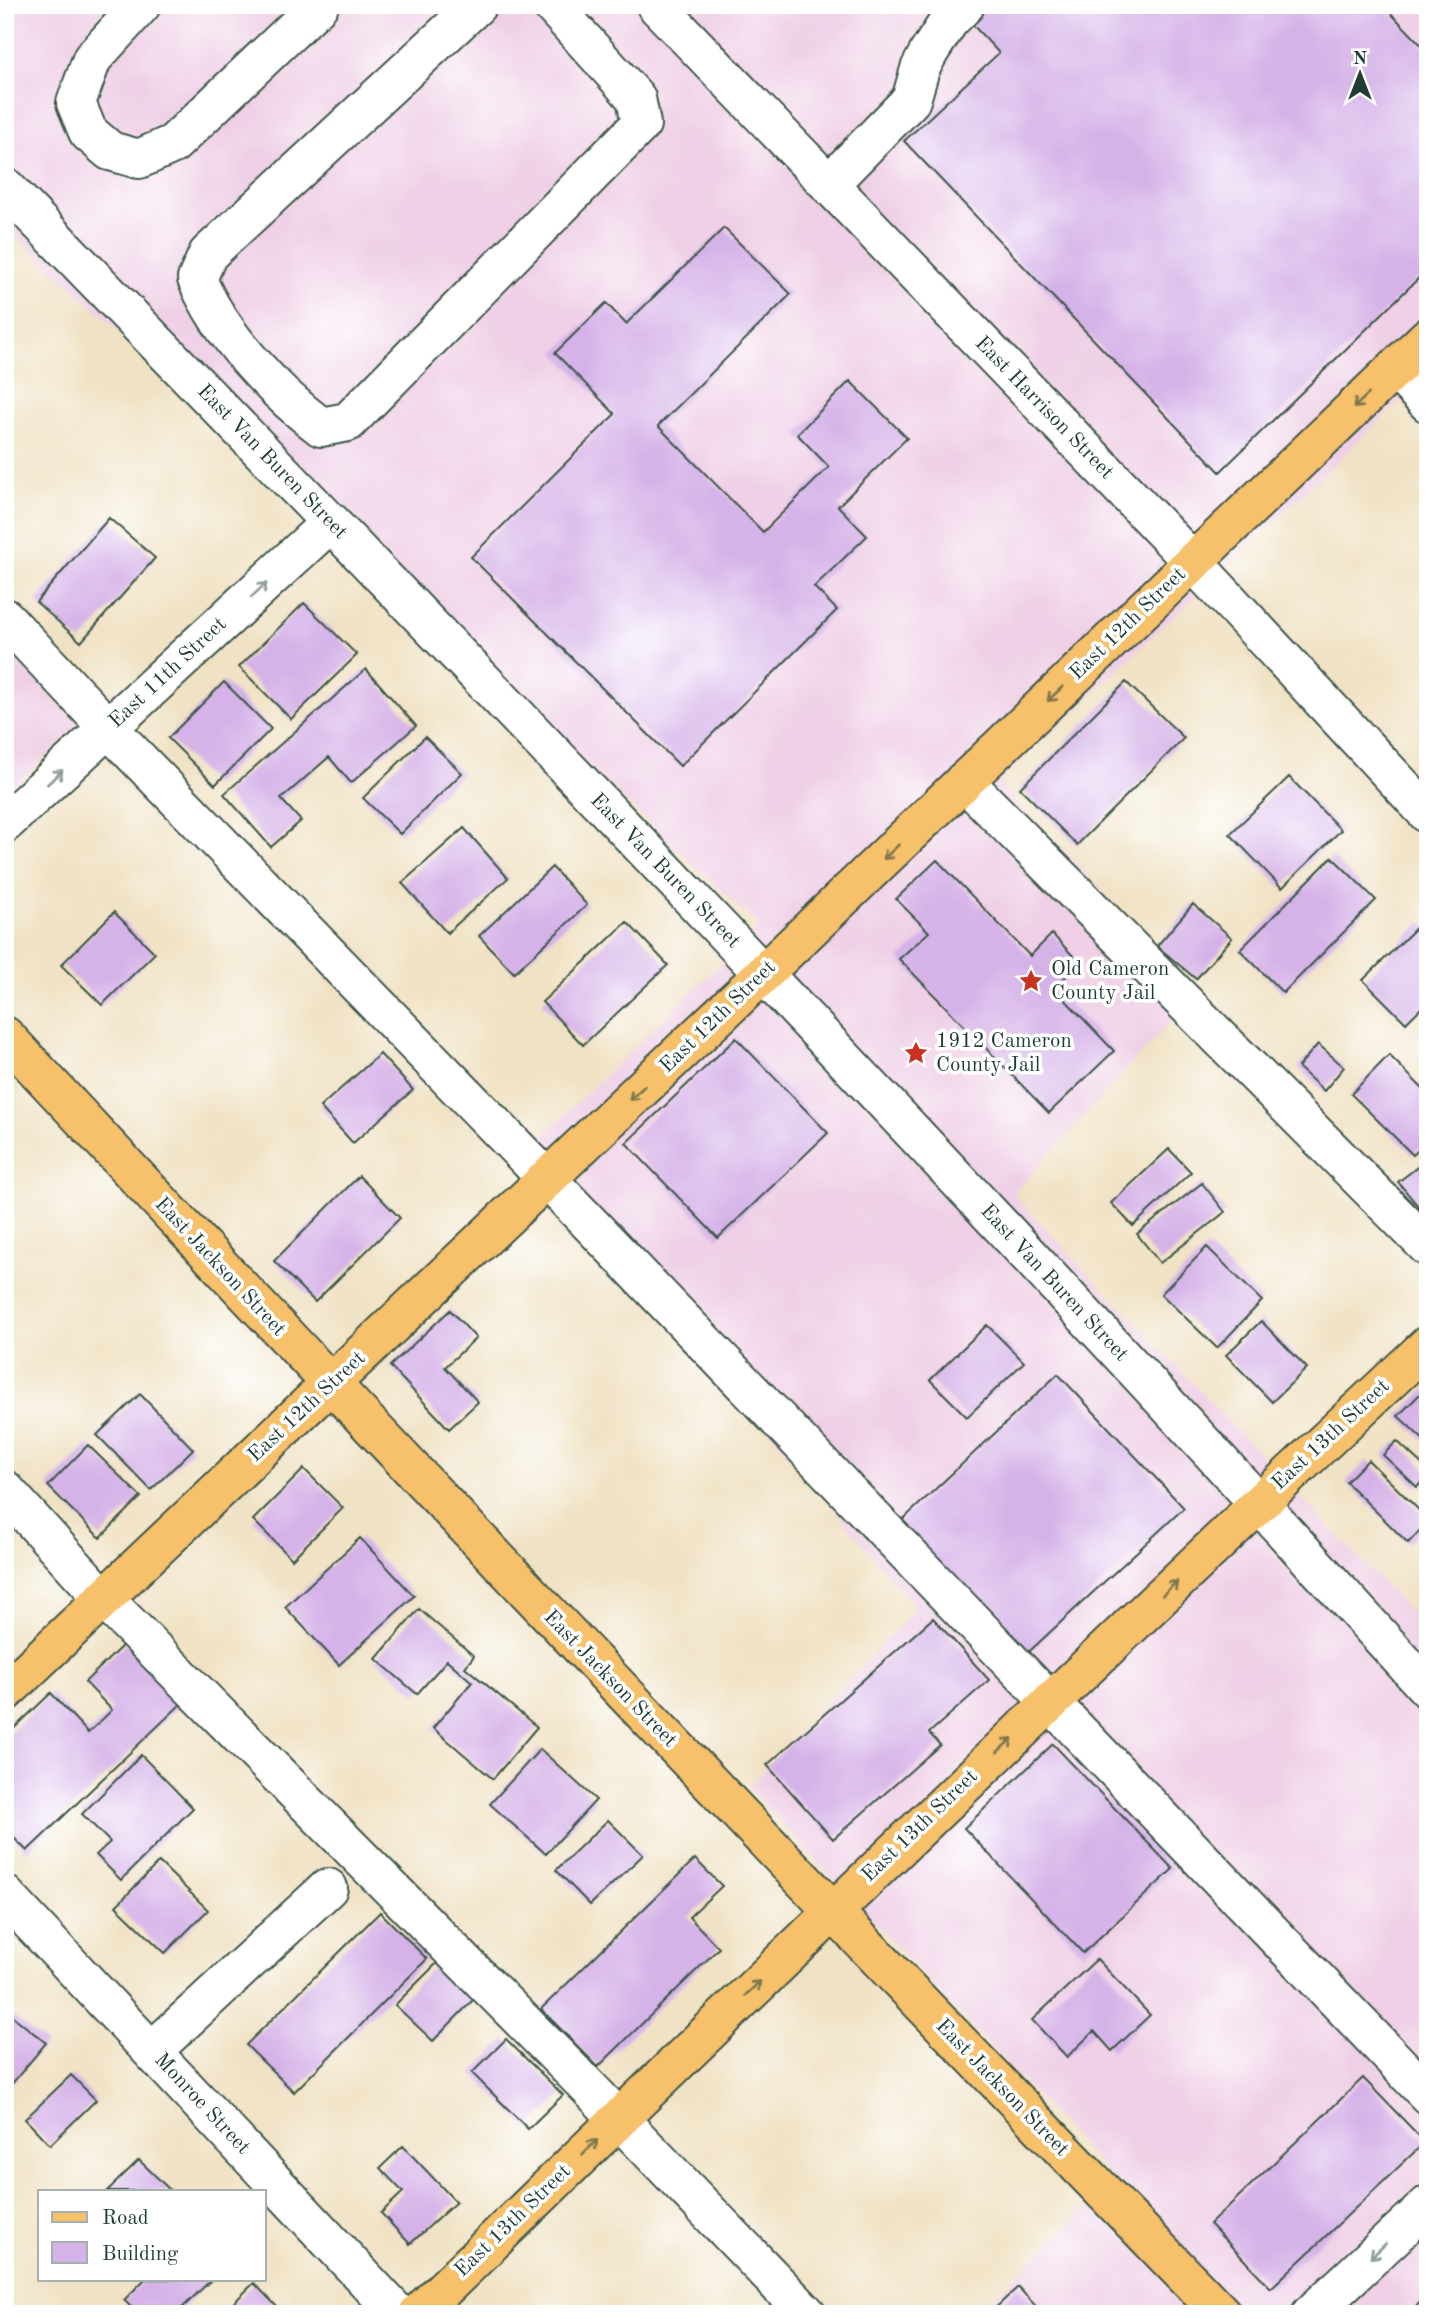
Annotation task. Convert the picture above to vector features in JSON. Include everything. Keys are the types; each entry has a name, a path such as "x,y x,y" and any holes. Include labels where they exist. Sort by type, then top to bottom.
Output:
{"main road":[{"name":"East 12th Street","path":"5,1692 547,1180 1428,337"},
{"name":"East Jackson Street","path":"5,1036 330,1385 831,1912 1222,2314"},
{"name":"East 13th Street","path":"418,2314 831,1912 1259,1502 1428,1345"}],"street":[{"path":"141,5 92,59 76,103 88,132 110,151 139,159 173,144 319,5"},
{"path":"477,5 208,254 197,279 207,302 257,367 292,405 321,427 348,422 641,124 636,98 552,5"},
{"name":"East Harrison Street","path":"656,5 1193,562 1428,814"},
{"path":"829,184 911,100 920,69 929,52 949,21 965,5"},
{"name":"East Van Buren Street","path":"5,187 764,973 1259,1502 1428,1689"},
{"path":"217,405 257,367"},
{"path":"1395,369 1428,403"},
{"name":"East 11th Street","path":"5,823 331,522"},
{"path":"5,618 108,728 1428,2095"},
{"path":"964,781 1428,1247"},
{"path":"5,1490 104,1599 619,2119 807,2314"},
{"path":"152,2051 328,1888"},
{"name":"Monroe Street","path":"5,1895 398,2314"},
{"path":"1311,2314 1428,2205"}],"shaded area":[{"path":"5,5 1428,5 1428,375 998,783 1198,991 1013,1194 1428,1631 1428,2314 976,2314 1115,2181 748,1787 916,1608 533,1145 760,926 5,225"},
{"path":"5,649 80,724 5,795"}],"building":[{"path":"954,5 1034,5 1040,10 1045,5 1383,5 1428,52 1428,269 1220,472 904,141 999,53"},
{"path":"724,228 791,294 658,426 763,532 829,467 797,434 850,381 907,438 838,506 867,536 814,587 837,610 680,766 471,557 615,414 555,353 606,303 626,324"},
{"path":"109,518 155,558 81,642 36,602"},
{"path":"304,603 357,655 291,719 239,667"},
{"path":"366,669 416,726 351,783 329,757 281,799 301,821 271,847 224,794"},
{"path":"224,682 271,729 215,785 168,738"},
{"path":"1126,682 1184,738 1077,845 1020,788"},
{"path":"425,737 462,773 400,834 363,798"},
{"path":"1289,777 1341,830 1282,888 1230,834"},
{"path":"464,828 508,878 447,933 402,883"},
{"path":"1332,857 1376,900 1283,993 1240,950"},
{"path":"937,860 1030,956 1052,934 1080,963 1054,988 1114,1051 1049,1113 899,959 929,932 896,899"},
{"path":"552,867 587,905 514,973 479,936"},
{"path":"1193,904 1232,938 1196,979 1157,946"},
{"path":"114,912 155,953 102,1005 61,965"},
{"path":"627,922 668,965 583,1045 542,1002"},
{"path":"1422,922 1428,928 1428,1001 1406,1023 1363,980"},
{"path":"736,1038 828,1133 718,1238 626,1143"},
{"path":"1318,1044 1344,1067 1324,1091 1298,1067"},
{"path":"380,1054 413,1090 353,1143 320,1107"},
{"path":"1389,1055 1428,1094 1428,1141 1413,1155 1351,1094"},
{"path":"1169,1149 1191,1172 1133,1226 1111,1203"},
{"path":"1428,1159 1428,1218 1398,1182"},
{"path":"359,1176 400,1218 315,1302 274,1261"},
{"path":"1202,1183 1225,1212 1160,1263 1137,1234"},
{"path":"1207,1247 1262,1301 1217,1348 1161,1294"},
{"path":"450,1310 476,1338 445,1367 478,1402 449,1429 390,1366"},
{"path":"1261,1321 1307,1368 1272,1402 1226,1355"},
{"path":"987,1325 1024,1362 967,1417 930,1380"},
{"path":"1058,1374 1184,1508 1020,1660 895,1527"},
{"path":"1428,1386 1428,1444 1398,1416"},
{"path":"140,1394 193,1449 151,1490 97,1435"},
{"path":"1397,1441 1428,1470 1428,1476 1417,1487 1383,1455"},
{"path":"88,1445 141,1497 100,1538 48,1486"},
{"path":"1368,1460 1428,1519 1408,1543 1346,1482"},
{"path":"304,1469 343,1508 292,1559 253,1520"},
{"path":"360,1538 414,1596 339,1665 285,1607"},
{"path":"419,1609 474,1656 465,1667 537,1727 493,1779 433,1728 472,1682 447,1660 417,1694 376,1659"},
{"path":"933,1618 989,1680 929,1733 940,1745 833,1839 767,1765"},
{"path":"125,1643 182,1703 27,1851 5,1829 5,1737 51,1693 88,1733 112,1710 85,1682"},
{"path":"1053,1744 1173,1869 1083,1953 964,1828"},
{"path":"540,1749 596,1800 546,1854 490,1804"},
{"path":"141,1755 193,1808 121,1880 96,1855 110,1842 82,1814"},
{"path":"608,1820 643,1855 590,1905 556,1870"},
{"path":"695,1859 722,1886 689,1917 719,1948 598,2067 541,2009"},
{"path":"159,1862 208,1910 165,1953 116,1906"},
{"path":"380,1912 427,1959 294,2092 246,2045"},
{"path":"1097,1959 1150,2015 1112,2051 1094,2031 1067,2057 1032,2020"},
{"path":"437,1963 474,1999 433,2041 395,2005"},
{"path":"5,2010 46,2043 5,2092"},
{"path":"506,2039 563,2095 528,2129 472,2073"},
{"path":"71,2075 96,2100 50,2145 25,2119"},
{"path":"1363,2078 1425,2142 1271,2288 1210,2224"},
{"path":"403,2146 456,2202 410,2244 381,2213 403,2192 380,2168"},
{"path":"139,2160 170,2190 108,2190"},
{"path":"144,2280 211,2280 176,2314 138,2314 124,2300"},
{"path":"254,2283 284,2314 222,2314"},
{"path":"1018,2287 1043,2314 989,2314"},
{"path":"1428,2295 1428,2314 1408,2314"}],"place":[{"name":"Old Cameron County Jail","path":"1031,981"},
{"name":"1912 Cameron County Jail","path":"916,1053"}]}
